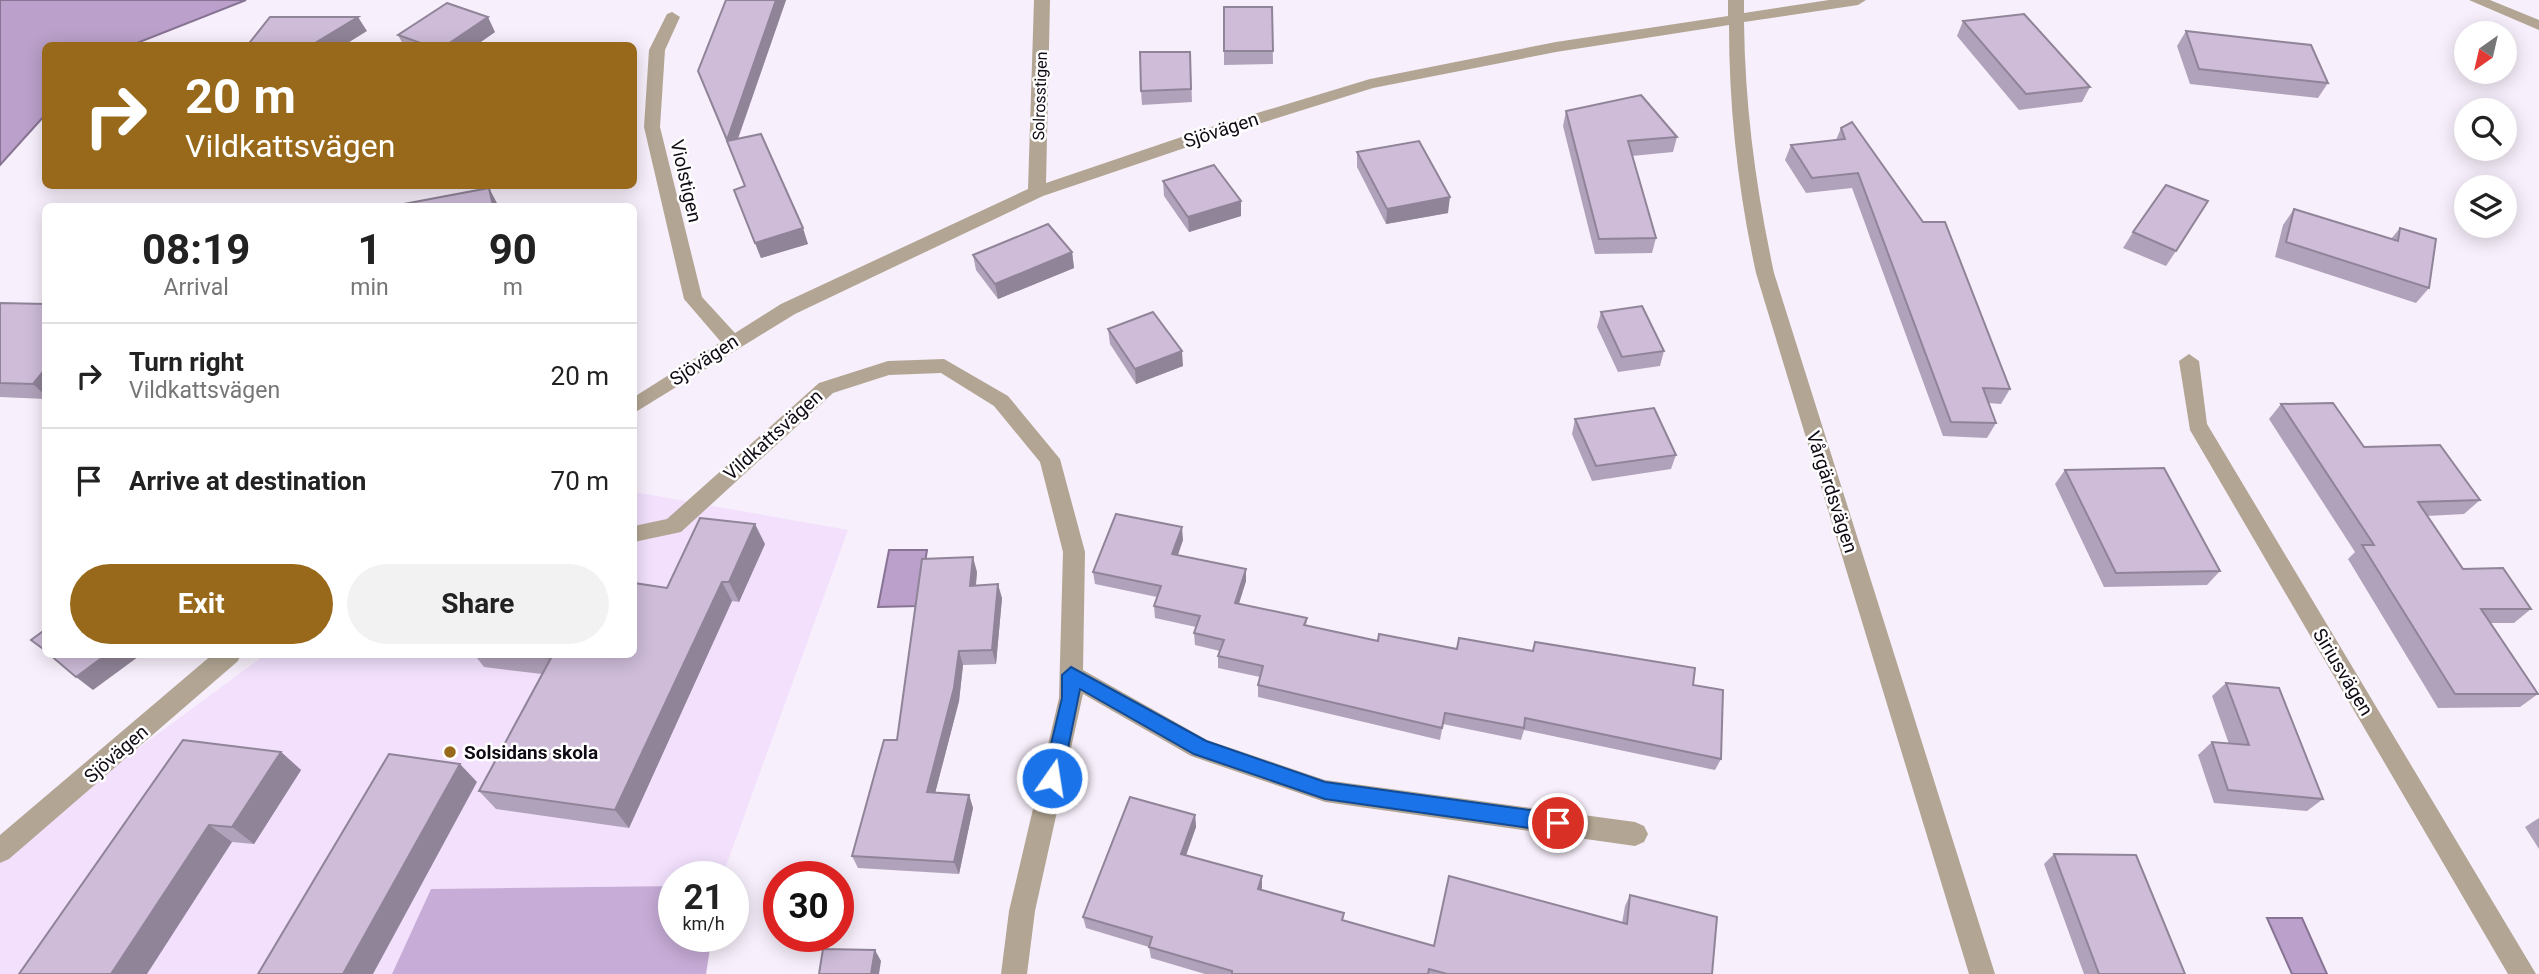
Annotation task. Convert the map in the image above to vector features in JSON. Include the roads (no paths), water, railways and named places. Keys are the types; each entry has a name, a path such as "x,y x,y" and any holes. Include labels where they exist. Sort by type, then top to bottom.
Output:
{"street":[{"name":"Solrosstigen","path":"1037,192 1042,0"},
{"name":"Sjövägen","path":"637,404 788,309 1037,192 1217,131 1370,84 1737,9 1858,0"},
{"path":"2477,0 2539,25"},
{"name":"Vårgärdsvägen","path":"1737,9 1737,100 1750,204 1765,272 1982,974"},
{"name":"Violstigen","path":"672,17 657,50 652,127 693,299 732,342"},
{"name":"Siriusvägen","path":"2189,361 2197,425 2523,974"},
{"name":"Vildkattsvägen","path":"637,533 673,526 826,388 888,368 944,366 1001,401 1050,460 1074,552 1071,698 1021,911 1014,974"},
{"name":"Sjövägen","path":"0,851 225,658"},
{"path":"1071,675 1200,748 1325,791 1635,834"}],"place":[{"name":"Solsidans skola","path":"450,752"}]}
